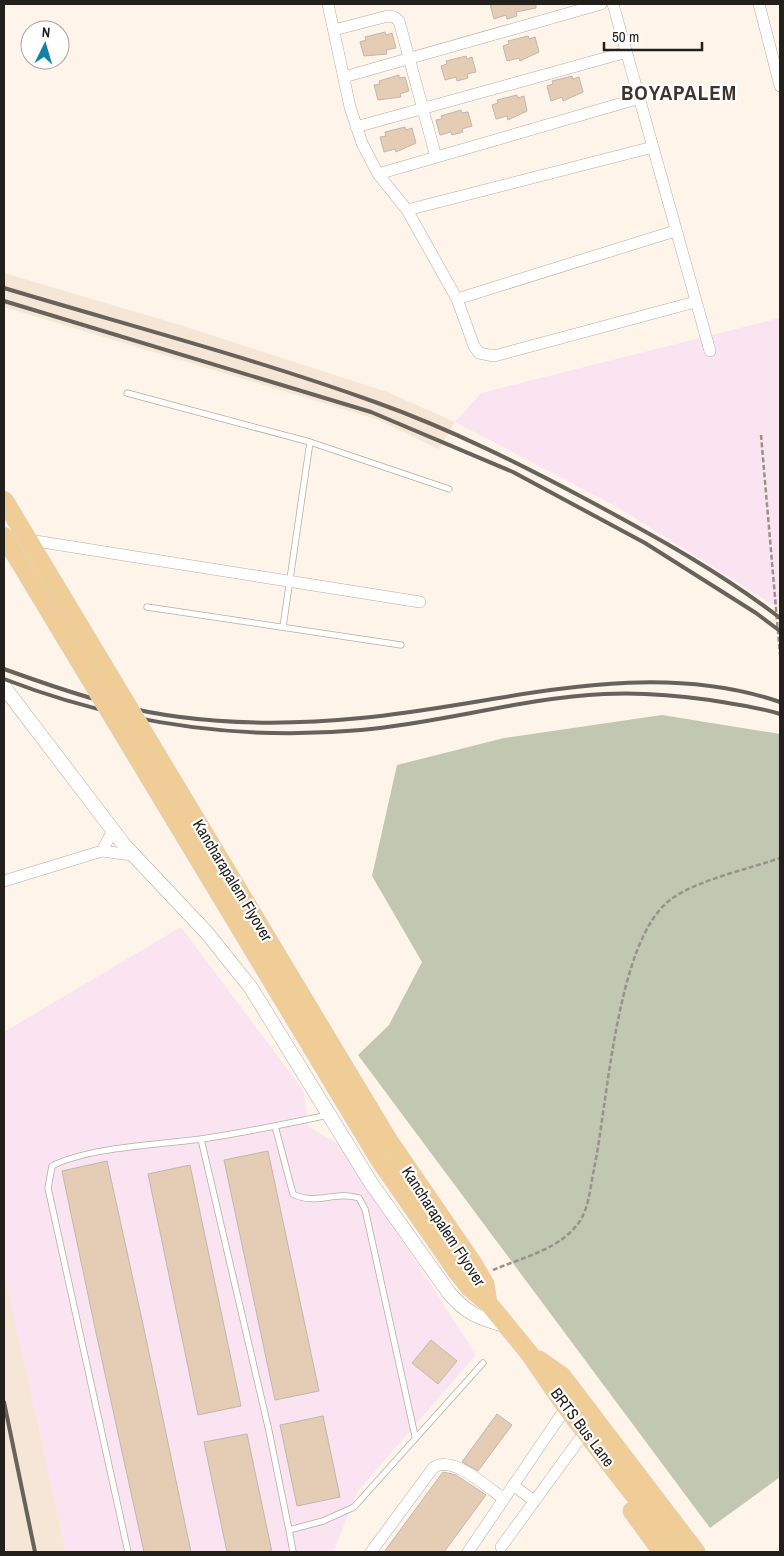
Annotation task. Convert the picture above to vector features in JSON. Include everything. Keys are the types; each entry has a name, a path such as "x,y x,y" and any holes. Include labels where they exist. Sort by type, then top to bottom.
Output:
{"main road":[{"name":"Kancharapalem Flyover","path":"4,500 387,1138 476,1269 487,1292 488,1303"},
{"name":"Kancharapalem Flyover","path":"4,536 386,1171 458,1273 488,1303"},
{"name":"BRTS Bus Lane","path":"488,1303 529,1353 566,1407 678,1552"},
{"path":"529,1353 542,1390 662,1552"},
{"path":"529,1353 562,1376 696,1552"}],"street":[{"path":"328,4 356,127 378,174 407,210 457,299 474,346 479,353 494,356 695,302"},
{"path":"344,77 602,4"},
{"path":"613,4 710,352"},
{"path":"759,4 780,86"},
{"path":"334,30 388,16 394,17 402,28 436,157"},
{"path":"356,127 626,52"},
{"path":"378,174 640,98"},
{"path":"407,210 653,147"},
{"path":"457,299 675,231"},
{"path":"4,536 420,602"},
{"path":"6,693 132,855 164,885 207,933 251,988 371,1183 449,1293 462,1308 473,1316 507,1326"},
{"path":"102,851 113,830"},
{"path":"4,880 102,851 132,855"},
{"path":"468,1552 561,1415"},
{"path":"501,1547 579,1440"},
{"path":"371,1552 433,1468 438,1464 452,1464 504,1499"},
{"path":"513,1485 534,1500"}],"lane":[{"path":"127,393 310,442 449,490"},
{"path":"284,627 310,442"},
{"path":"147,607 401,645"},
{"path":"128,1552 48,1188 48,1176 52,1166 63,1160 125,1148 201,1139 276,1126 330,1114"},
{"path":"276,1126 293,1194 303,1200 348,1194 359,1198 365,1209 416,1436"},
{"path":"201,1139 269,1431 293,1552"},
{"path":"289,1530 323,1521 354,1507 416,1436 483,1364"}],"path":[{"path":"761,435 780,655"},
{"path":"476,1269 552,1246 566,1237 578,1225 586,1206 601,1135 622,1002 637,951 649,925 661,908 671,899 689,889 780,858"}],"shaded area":[{"path":"4,273 180,325 387,392 455,422 439,449 376,419 4,307"},
{"path":"780,318 780,609 617,507 455,422 481,393"},
{"path":"181,927 303,1090 309,1127 338,1144 476,1355 358,1491 333,1552 66,1552 4,1273 4,1032"},
{"path":"4,1273 7,1282 66,1552 4,1552"}],"green space":[{"path":"662,715 780,734 780,1477 710,1528 358,1055 389,1025 422,962 372,876 397,765 504,738"}],"building":[{"path":"490,4 536,4 536,8 516,12 517,16 507,19 506,15 494,19"},
{"path":"385,32 386,35 392,33 396,48 386,50 387,54 364,56 360,42 366,40 365,37"},
{"path":"528,36 529,39 535,37 539,52 520,61 519,58 507,61 503,46 509,44 508,41"},
{"path":"466,56 467,59 472,57 476,72 467,74 468,78 457,81 456,77 445,80 441,66 447,64 446,61"},
{"path":"399,75 399,78 405,77 409,91 400,94 401,97 378,100 374,85 380,84 379,81"},
{"path":"572,76 573,79 579,77 583,92 563,101 562,97 551,101 547,86 553,84 552,81"},
{"path":"517,95 518,98 524,96 527,111 508,120 507,116 496,119 492,105 498,103 497,100"},
{"path":"461,110 462,113 468,112 472,126 462,129 463,132 452,135 451,132 440,135 436,120 442,119 441,116"},
{"path":"405,127 406,130 412,128 416,143 396,152 395,149 384,152 380,137 386,136 385,132"},
{"path":"268,1151 319,1391 275,1400 224,1160"},
{"path":"107,1161 191,1552 144,1552 95,1328 62,1171"},
{"path":"190,1165 241,1406 198,1415 148,1174"},
{"path":"431,1340 457,1361 438,1384 412,1363"},
{"path":"497,1414 512,1425 478,1471 462,1462"},
{"path":"323,1416 340,1497 297,1506 280,1425"},
{"path":"247,1434 272,1552 227,1552 204,1442"},
{"path":"443,1472 456,1475 486,1495 444,1552 384,1552"}],"railway":[{"path":"4,288 283,371 375,402 431,424 514,462 642,530 736,586 780,618"},
{"path":"4,301 371,412 513,472 645,543 756,613 780,631"},
{"path":"4,669 85,697 143,711 205,720 237,722 268,723 361,718 413,712 518,695 623,683 676,683 728,689 780,702"},
{"path":"4,679 91,707 135,717 180,725 270,733 315,733 391,727 543,700 617,693 697,698 763,709 780,714"},
{"path":"4,1402 35,1552"}],"district":[{"name":"BOYAPALEM","path":"679,93"}]}
